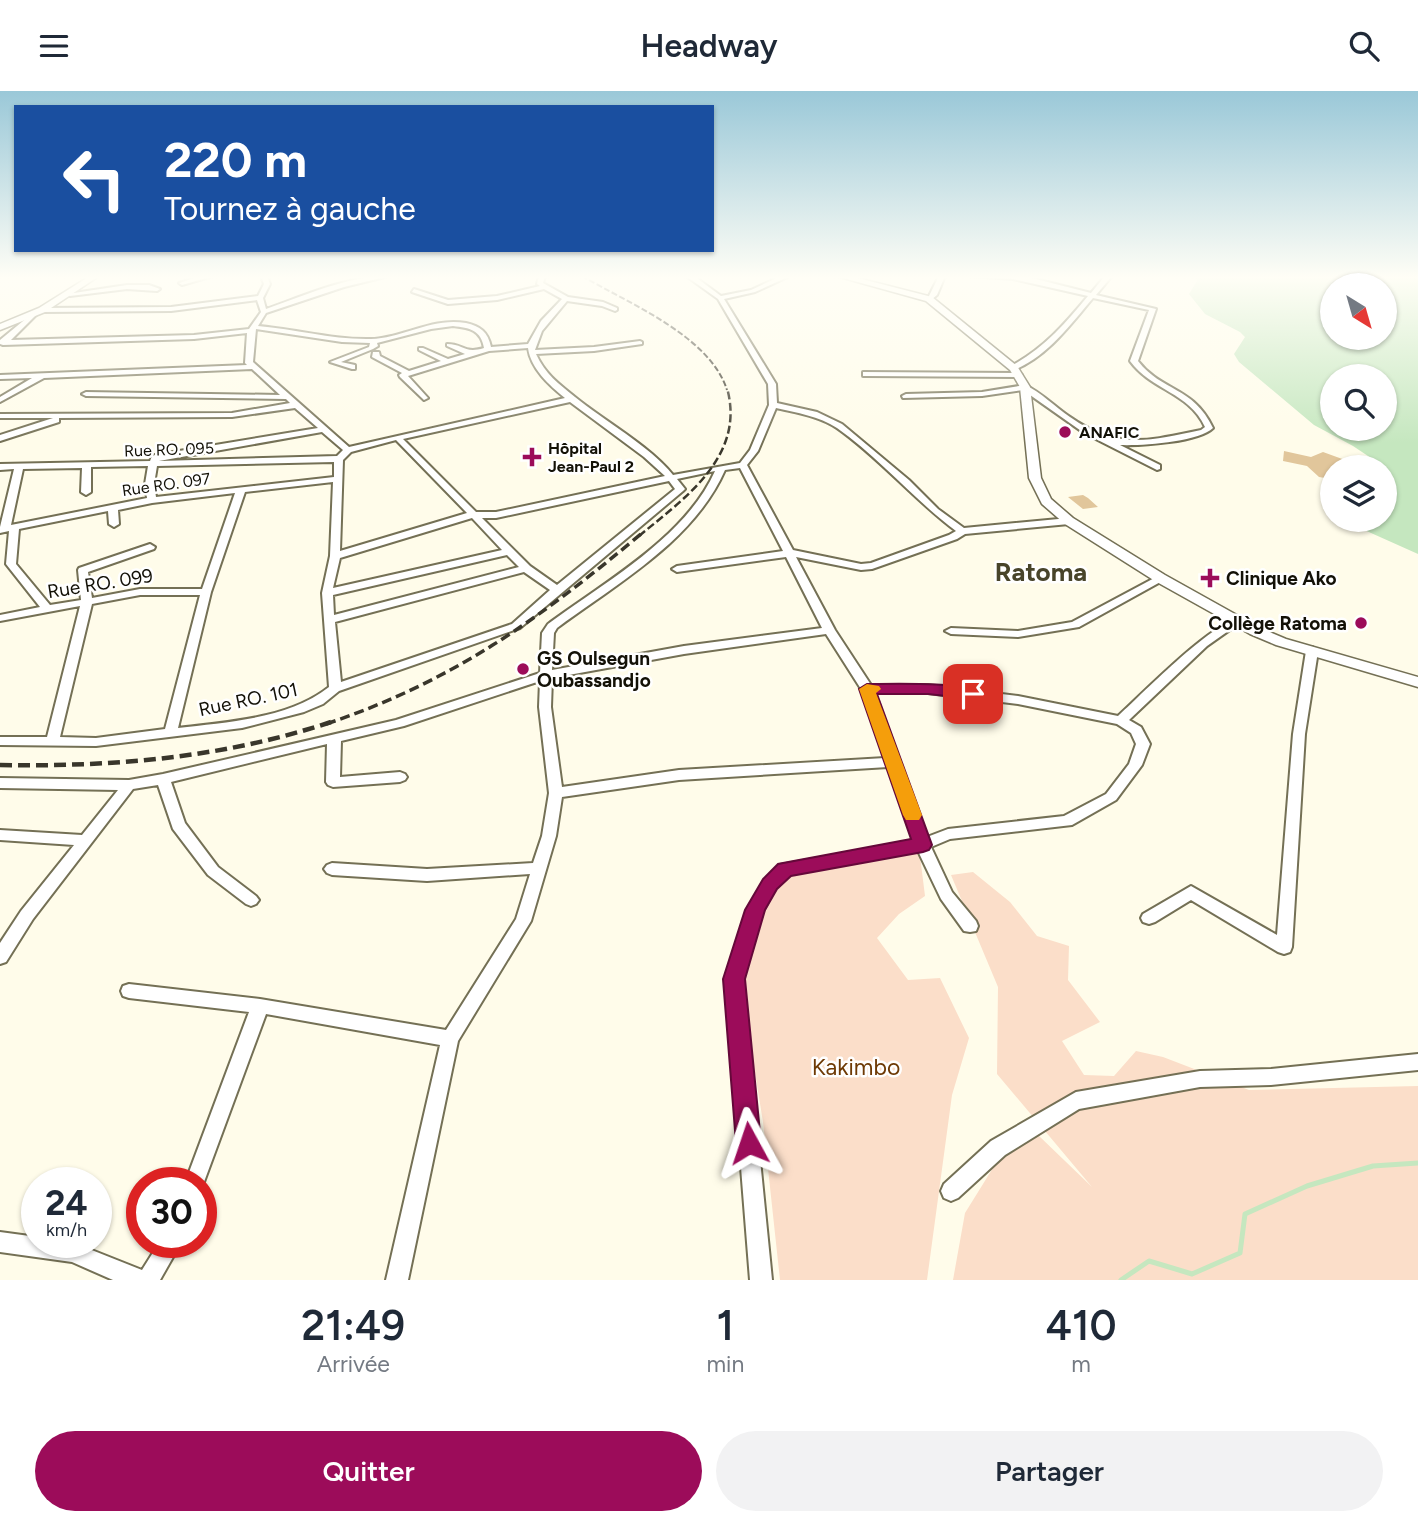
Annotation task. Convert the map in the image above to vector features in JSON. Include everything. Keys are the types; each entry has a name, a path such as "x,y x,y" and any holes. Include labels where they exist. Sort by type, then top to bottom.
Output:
{"main road":[{"path":"968,331 1016,372 1025,387 1035,478 1046,501 1069,521 1235,622 1281,642 1418,682"}],"street":[{"path":"2,343 15,331"},
{"path":"2,343 194,337 234,331"},
{"path":"252,331 249,363 348,450"},
{"path":"275,331 373,342 419,331"},
{"path":"481,331 486,336 488,349"},
{"path":"538,331 531,349 535,362 546,376 671,477"},
{"path":"335,555 472,515 496,515 671,477 743,465 754,451 773,405 772,384 740,331"},
{"path":"866,374 1016,372 1063,331"},
{"path":"1106,440 1142,441 1204,432 1209,428 1206,416 1192,400 1140,371 1135,361 1145,331"},
{"path":"352,367 334,362 371,348 374,346 373,342"},
{"path":"424,398 403,375 488,349 594,349 640,343"},
{"path":"449,345 471,354"},
{"path":"421,349 447,361"},
{"path":"376,354 376,357 390,366 408,373"},
{"path":"0,377 253,367"},
{"path":"0,400 45,375"},
{"path":"906,396 982,394 1025,387 1067,418 1157,467"},
{"path":"86,394 287,397"},
{"path":"335,688 327,593 335,555 340,459 348,450 573,399"},
{"path":"0,416 232,415 296,405"},
{"path":"773,405 814,414 839,426 906,482 934,512 962,531"},
{"path":"0,438 70,415"},
{"path":"152,500 148,490 155,458 324,429"},
{"path":"398,438 526,568 557,590"},
{"name":"Rue RO. 095","path":"0,467 19,469 340,459"},
{"path":"743,465 829,630 867,689 923,845 946,895 970,926"},
{"path":"86,492 87,466"},
{"path":"397,1280 450,1039 523,922 540,869 556,793 545,706 548,633 552,626 658,548 717,485 721,468"},
{"path":"19,469 6,529 10,564 47,609"},
{"name":"Rue RO. 101","path":"0,741 96,742 242,724 300,709 319,701 335,688 500,633 516,626 679,492 679,485 671,477"},
{"name":"Rue RO. 097","path":"6,529 152,500 338,479"},
{"path":"170,734 206,592 241,490"},
{"path":"113,507 114,524"},
{"path":"677,569 790,554 861,567 872,566 953,537 962,531 1069,521"},
{"path":"52,743 88,601 83,570 149,547"},
{"path":"327,593 509,551"},
{"path":"328,620 526,568"},
{"path":"951,631 1018,634 1075,625 1160,578"},
{"name":"Rue RO. 099","path":"0,618 140,592 206,592"},
{"path":"1121,721 1203,643 1235,622"},
{"path":"0,783 130,785 163,779 399,723 547,675 684,650 829,630"},
{"path":"1149,918 1191,892 1284,947 1299,734 1312,651"},
{"path":"761,1280 734,979 755,910 770,884 785,869 923,845 948,834 1066,821 1111,797 1135,765 1143,744 1136,730 1121,721 992,697 928,689 867,689"},
{"path":"334,739 333,782 400,777"},
{"path":"556,793 678,775 894,762"},
{"path":"163,779 178,825 213,871 251,900"},
{"path":"0,957 27,915 130,785"},
{"path":"0,835 84,840"},
{"path":"332,869 427,875 540,869"},
{"path":"129,991 260,1006 450,1039"},
{"path":"201,1167 260,1006"},
{"path":"951,1191 998,1148 1076,1101 1200,1079 1271,1077 1418,1062"},
{"path":"0,1242 72,1252 139,1280"},
{"path":"148,1280 162,1258"}],"green space":[{"name":"Kakimbo","path":"919,848 925,896 899,914 877,938 908,980 940,978 969,1038 952,1095 927,1280 780,1280 763,1122 741,986 758,918 784,874"},
{"path":"973,872 1010,902 1037,936 1069,946 1068,980 1100,1022 1062,1041 1084,1075 1114,1076 1136,1051 1163,1057 1249,1090 1418,1086 1418,1280 953,1280 965,1213 1001,1155 1037,1134 1092,1187 997,1074 998,987 951,875"}],"shaded area":[{"path":"1239,331 1320,331 1320,350 1397,350 1397,331 1418,331 1418,554 1369,532 1397,532 1397,455 1366,455 1344,441 1397,441 1397,364 1320,364 1320,428 1239,362 1234,354 1245,337"}],"building":[{"path":"1284,451 1311,457 1323,452 1331,455 1320,455 1320,477 1307,466 1283,461"},
{"path":"1083,495 1098,507 1083,509 1068,497"}],"waterway":[{"path":"1121,1280 1149,1261 1192,1274 1240,1253 1245,1214 1307,1186 1373,1166 1418,1163"}],"railway":[{"path":"678,331 704,353 718,371 727,390"},
{"path":"639,536 692,490 720,455 728,434 731,412 727,388"},
{"path":"326,724 415,688 493,645 567,594 641,534"},
{"path":"0,765 84,764 167,758 250,744 331,722"}],"slow traffic":[{"path":"873,689 867,689 913,815"}],"place":[{"name":"ANAFIC","path":"1065,432"},
{"name":"Hôpital Jean-Paul 2","path":"532,457"},
{"name":"Clinique Ako","path":"1210,578"},
{"name":"Collège Ratoma","path":"1361,623"},
{"name":"GS Oulsegun Oubassandjo","path":"523,669"}],"district":[{"name":"Ratoma","path":"1041,572"}],"route":[{"path":"749,1143 734,979 755,910 770,884 785,869 923,845 867,689 928,689 973,694"}]}
